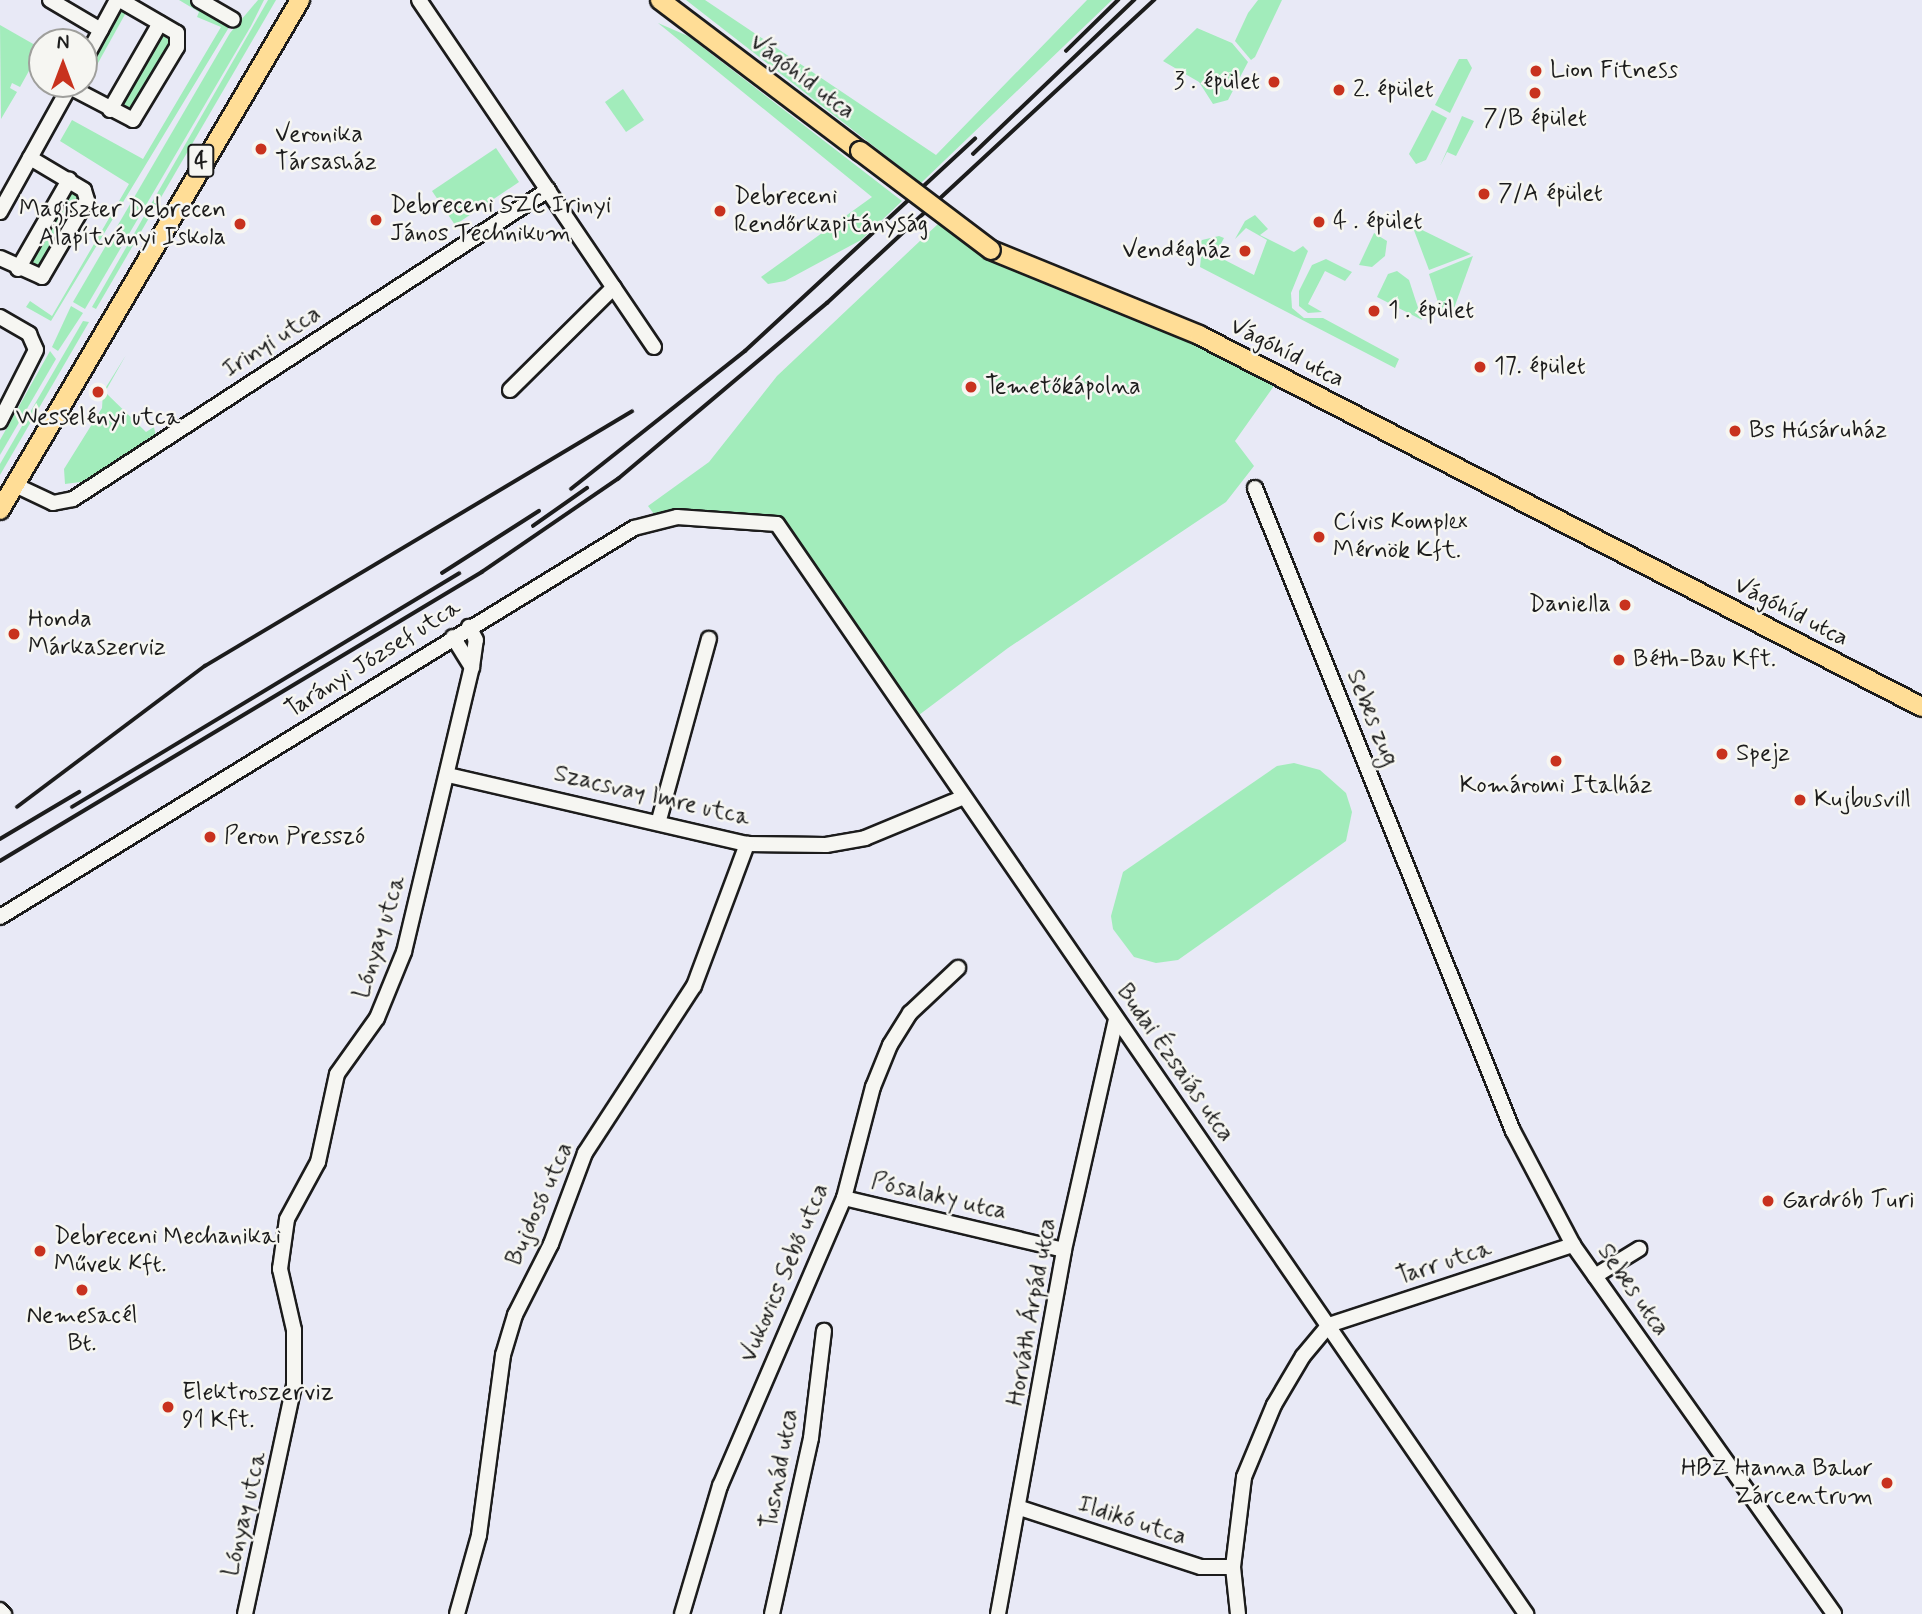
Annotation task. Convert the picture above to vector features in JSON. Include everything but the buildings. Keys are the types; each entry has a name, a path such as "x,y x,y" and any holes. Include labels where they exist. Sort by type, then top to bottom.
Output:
{"main road":[{"name":"4","path":"0,510 300,0"},
{"name":"Vágóhíd utca","path":"660,0 991,250 1199,335 1922,707"}],"street":[{"path":"50,0 101,30"},
{"path":"90,98 110,110 134,119 177,47 178,34 118,0 98,35"},
{"path":"200,0 233,20"},
{"path":"419,0 654,347"},
{"path":"110,110 160,23"},
{"path":"0,212 63,98"},
{"path":"0,258 35,278 44,275 80,214 88,194 30,158"},
{"path":"18,269 69,180"},
{"name":"Irinyi utca","path":"15,485 53,503 73,499 548,190"},
{"path":"510,390 614,287"},
{"path":"0,317 29,334 36,350 0,421"},
{"name":"Sebes zug","path":"1255,488 1446,964"},
{"name":"Tarányi József utca","path":"0,917 468,627 657,519 777,524 786,538"},
{"name":"Budai Ézsaiás utca","path":"786,538 1526,1614"},
{"name":"Lónyay utca","path":"245,1614 294,1386 294,1330 280,1269 287,1219 318,1161 337,1074 377,1018 394,980 448,775 472,667 476,640 468,627"},
{"path":"453,637 472,667"},
{"path":"659,820 709,639"},
{"name":"Szacsvay Imre utca","path":"448,775 659,820 747,844 825,845 865,838 964,797"},
{"name":"Bujdosó utca","path":"457,1614 478,1535 503,1356 514,1315 551,1244 585,1153 694,986 747,844"},
{"name":"Sebes utca","path":"1446,964 1513,1131 1573,1245 1834,1614"},
{"name":"Vukovics Sebő utca","path":"682,1614 720,1486 844,1198 873,1087 890,1045 911,1013 958,968"},
{"name":"Horváth Árpád utca","path":"998,1614 1020,1508 1064,1250 1116,1019"},
{"name":"Pósalaky utca","path":"844,1198 1064,1250"},
{"name":"Tarr utca","path":"1329,1325 1573,1245"},
{"path":"1595,1276 1639,1249"},
{"path":"1238,1614 1233,1567 1244,1477 1274,1405 1303,1356 1329,1325"},
{"name":"Tusnád utca","path":"772,1614 811,1438 824,1331"},
{"name":"Ildikó utca","path":"1020,1508 1201,1567 1233,1567"},
{"path":"0,1610 4,1614"}],"green space":[{"path":"179,0 190,0 231,24 51,321 26,307 30,301 52,316 129,184 60,141 72,120 143,159 221,27 197,17 199,12"},
{"path":"258,0 264,0 251,26 85,309 73,302 230,33"},
{"path":"268,0 276,0 96,309 92,307"},
{"path":"686,0 705,0 936,155 1087,0 1112,0 921,183"},
{"path":"1258,0 1282,0 1255,57 1251,60 1235,41 1248,13"},
{"path":"128,9 98,63 98,48 116,15"},
{"path":"658,23 688,36 902,201 861,240 785,281 768,284 761,277 872,197"},
{"path":"0,25 28,41 28,73 20,87 12,83 10,88 17,92 1,119"},
{"path":"1197,28 1232,43 1248,62 1228,100 1213,104 1199,82 1163,61"},
{"path":"166,34 173,41 129,112 122,101 159,37"},
{"path":"1459,59 1467,59 1472,68 1450,113 1435,105"},
{"path":"623,89 644,120 626,132 605,102"},
{"path":"1432,110 1447,118 1426,160 1416,164 1409,154"},
{"path":"1462,116 1474,121 1456,156 1447,152 1440,166"},
{"path":"496,148 519,182 455,225 432,191"},
{"path":"75,190 82,196 39,272 31,269 29,261 68,192"},
{"path":"1255,215 1268,229 1260,235 1294,252 1303,246 1308,251 1291,293 1292,308 1304,318 1323,318 1399,359 1395,368 1200,267 1201,257 1194,254 1202,240 1219,236 1224,238 1215,255 1254,275 1267,240 1246,228 1235,239 1245,221"},
{"path":"939,223 987,256 1208,346 1276,383 1235,441 1254,466 1226,502 1008,648 911,721 786,538 757,525 657,518 648,506 709,462 777,376"},
{"path":"1412,225 1471,254 1429,270"},
{"path":"1374,233 1387,241 1385,256 1372,267 1359,265"},
{"path":"1473,256 1453,311 1443,318 1429,274"},
{"path":"1326,259 1352,272 1345,281 1325,271 1308,304 1322,312 1308,313 1299,306 1299,291 1312,265"},
{"path":"1397,271 1409,280 1422,320 1377,297 1388,274"},
{"path":"71,306 83,313 58,351 52,347"},
{"path":"83,321 89,322 0,475 0,464"},
{"path":"50,351 56,359 0,455 0,440"},
{"path":"126,355 105,392 146,432 154,427 156,437 88,481 65,484 64,469 102,408 103,392"},
{"path":"1294,763 1320,770 1346,793 1352,812 1346,841 1178,960 1156,963 1134,957 1113,929 1111,916 1123,872 1277,766"}],"railway":[{"path":"1066,51 1118,0"},
{"path":"973,154 1134,0"},
{"path":"0,861 482,572 618,479 827,303 1154,0"},
{"path":"571,489 745,351 975,139"},
{"path":"17,807 205,666 632,411"},
{"path":"533,526 587,488"},
{"path":"442,573 539,511"},
{"path":"72,807 459,574"},
{"path":"0,839 79,792"}],"place":[{"name":"Lion Fitness","path":"1536,71"},
{"name":"3 . épület","path":"1274,82"},
{"name":"2. épület","path":"1339,90"},
{"name":"7/B épület","path":"1535,93"},
{"name":"Veronika Társasház","path":"261,149"},
{"name":"7/A épület","path":"1484,194"},
{"name":"Debreceni Rendőrkapitányság","path":"720,211"},
{"name":"Debreceni SZC Irinyi János Technikum","path":"376,220"},
{"name":"4 . épület","path":"1319,222"},
{"name":"Magiszter Debrecen Alapítványi Iskola","path":"240,224"},
{"name":"Vendégház","path":"1245,251"},
{"name":"1 . épület","path":"1374,311"},
{"name":"17. épület","path":"1480,367"},
{"name":"Temetőkápolna","path":"971,387"},
{"name":"Wesselényi utca","path":"98,392"},
{"name":"Bs Húsáruház","path":"1735,431"},
{"name":"Cívis Komplex Mérnök Kft.","path":"1319,537"},
{"name":"Daniella","path":"1625,605"},
{"name":"Honda Márkaszerviz","path":"14,634"},
{"name":"Béth-Bau Kft.","path":"1619,660"},
{"name":"Spejz","path":"1722,754"},
{"name":"Komáromi Italház","path":"1556,761"},
{"name":"Kujbusvill","path":"1800,800"},
{"name":"Peron Presszó","path":"210,837"},
{"name":"Gardrób Turi","path":"1768,1201"},
{"name":"Debreceni Mechanikai Művek Kft.","path":"40,1251"},
{"name":"Nemesacél Bt.","path":"82,1290"},
{"name":"Elektroszerviz 91 Kft.","path":"168,1407"},
{"name":"HBZ Hanna Bahor Zárcentrum","path":"1887,1483"}]}
